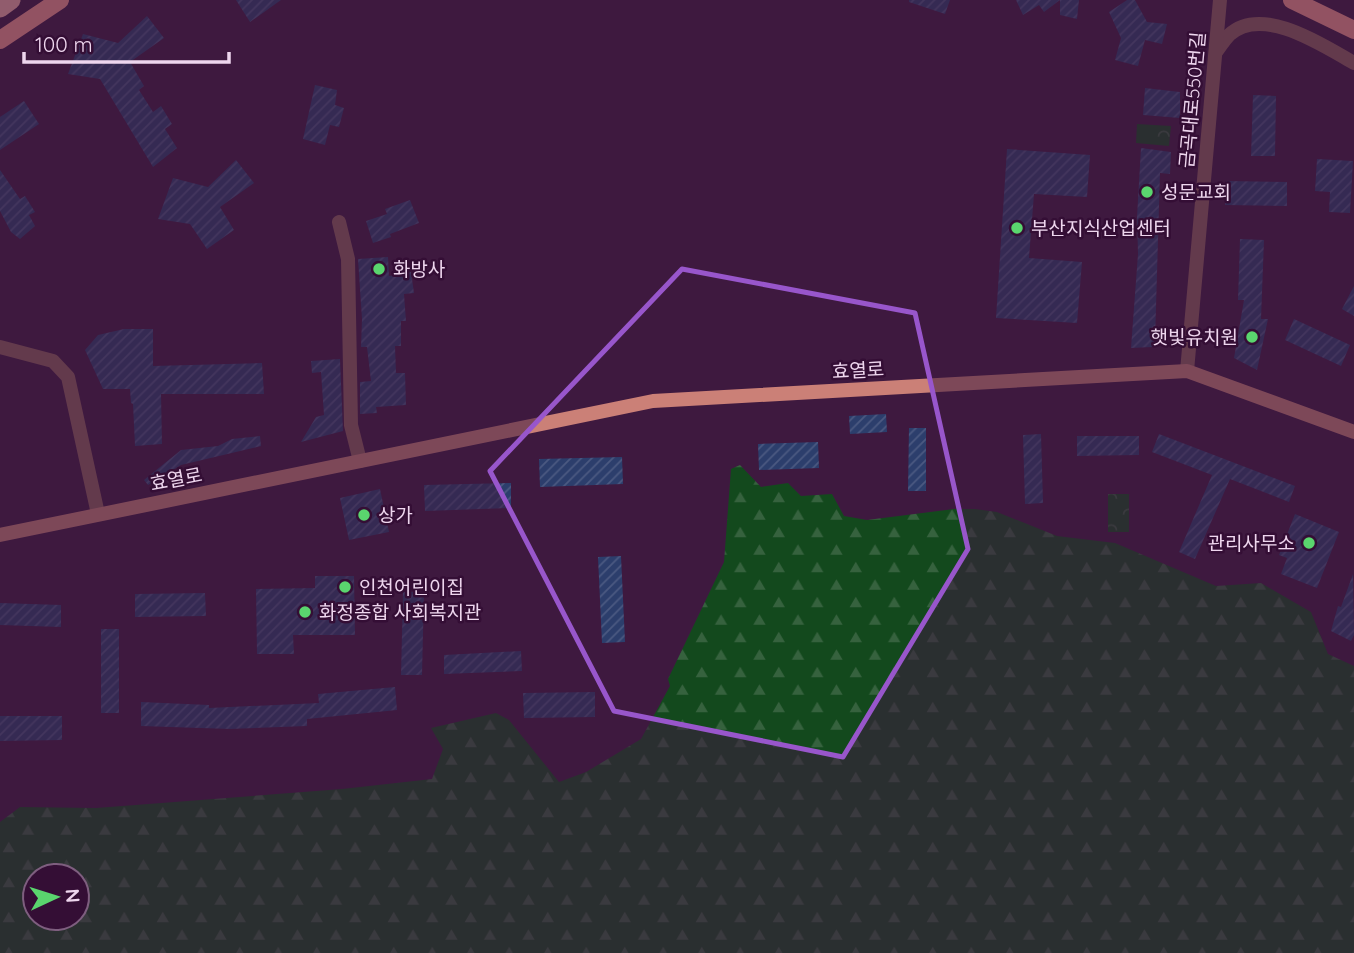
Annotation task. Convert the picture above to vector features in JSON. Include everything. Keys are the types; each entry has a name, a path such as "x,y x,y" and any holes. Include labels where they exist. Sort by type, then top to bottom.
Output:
{"highway":[{"path":"0,8 11,0"}],"main road":[{"path":"0,40 60,0"},
{"path":"1292,0 1354,30"},
{"name":"효열로","path":"0,535 653,401 1187,370 1354,432"}],"street":[{"name":"금곡대로550번길","path":"1187,370 1220,0"},
{"path":"1215,53 1230,34 1249,25 1261,24 1298,34 1354,63"},
{"path":"339,222 348,259 351,425 360,461"},
{"path":"0,346 53,361 68,377 98,514"}],"highlighted area":[{"path":"682,269 915,313 968,549 843,757 614,711 490,471"}],"green space":[{"path":"1137,124 1171,126 1169,146 1136,143"},
{"path":"740,465 761,487 788,483 801,496 832,494 844,516 867,520 954,509 997,512 1057,536 1115,543 1216,586 1261,583 1311,612 1328,654 1354,666 1354,953 0,953 0,822 20,807 96,808 342,789 432,779 443,749 431,728 496,713 509,720 559,782 586,772 641,739 670,686 668,679 724,562 731,469"},
{"path":"1108,494 1129,494 1129,532 1108,532"}],"building":[{"path":"236,0 281,0 250,22"},
{"path":"909,0 950,0 945,14"},
{"path":"1016,0 1060,0 1044,12 1039,5 1023,15"},
{"path":"1060,0 1079,0 1077,19 1060,15"},
{"path":"1127,0 1135,0 1147,22 1167,24 1162,44 1145,40 1138,66 1115,60 1121,38 1109,12"},
{"path":"147,16 164,38 130,62 144,86 139,90 153,112 161,106 172,124 165,129 177,148 153,167 100,79 68,74 83,34 118,43"},
{"path":"315,85 337,90 335,105 344,108 339,127 330,125 325,145 303,139"},
{"path":"1145,88 1180,92 1180,118 1143,115"},
{"path":"1253,95 1276,96 1275,156 1251,156"},
{"path":"24,101 39,124 0,150 0,117"},
{"path":"1141,148 1171,152 1170,174 1160,173 1155,341 1152,347 1131,348 1138,254"},
{"name":"부산지식산업센터","path":"1007,149 1090,155 1087,197 1034,194 1029,258 1082,262 1077,323 996,318"},
{"path":"1317,159 1353,161 1350,213 1329,212 1330,192 1315,191"},
{"path":"236,160 254,183 220,207 234,230 207,249 190,224 158,219 173,178 208,187"},
{"path":"0,170 20,199 25,196 35,212 29,215 35,226 20,239 11,232 0,211"},
{"path":"1226,181 1287,182 1287,206 1225,205"},
{"path":"410,200 419,223 373,243 366,221 387,214 385,209"},
{"path":"1240,239 1264,240 1261,319 1268,319 1257,370 1234,358 1244,300 1238,300"},
{"path":"388,257 389,276 411,272 414,293 404,294 406,321 401,321 401,346 395,346 396,373 405,373 406,405 376,407 377,413 360,414 360,382 371,381 367,347 361,347 358,259"},
{"path":"1354,286 1354,316 1342,309"},
{"path":"1294,319 1350,345 1341,366 1285,340"},
{"path":"124,329 153,329 153,366 262,363 264,394 161,394 162,444 135,446 130,389 103,389 85,350 98,335"},
{"path":"340,359 343,431 301,442 316,417 324,415 321,372 312,373 311,361"},
{"path":"886,414 887,432 850,434 849,416"},
{"path":"909,428 926,428 926,491 908,491"},
{"path":"1041,434 1043,503 1025,504 1023,435"},
{"path":"1159,434 1295,486 1289,502 1230,479 1195,559 1179,552 1212,475 1152,452"},
{"path":"260,436 261,446 181,465 148,485 144,480 181,450 218,446 232,439"},
{"path":"1077,436 1139,436 1139,455 1077,456"},
{"path":"818,442 819,468 759,470 758,444"},
{"path":"622,457 623,484 540,487 539,459"},
{"path":"511,483 511,508 425,511 424,485"},
{"name":"상가","path":"380,489 389,532 349,540 340,498"},
{"name":"관리사무소","path":"1295,514 1339,532 1317,588 1281,574 1287,558 1279,555"},
{"path":"621,556 625,642 602,643 598,557"},
{"path":"1353,574 1354,635 1351,641 1331,631 1338,606 1341,607"},
{"name":"화정종합 사회복지관","path":"315,576 354,576 355,635 293,635 294,654 257,654 256,589 315,588"},
{"path":"403,592 424,592 422,675 401,675"},
{"path":"205,593 206,616 135,617 135,594"},
{"path":"0,603 61,605 61,627 0,625"},
{"path":"101,629 119,629 119,713 101,713"},
{"path":"521,651 522,671 444,674 444,655"},
{"path":"395,687 397,710 307,719 307,726 230,729 141,726 141,702 209,705 209,708 319,703 318,694"},
{"path":"595,692 595,717 524,718 523,693"},
{"path":"0,716 62,716 62,740 0,741"}],"place":[{"name":"성문교회","path":"1147,192"},
{"name":"부산지식산업센터","path":"1017,228"},
{"name":"화방사","path":"379,269"},
{"name":"햇빛유치원","path":"1252,337"},
{"name":"상가","path":"364,515"},
{"name":"관리사무소","path":"1309,543"},
{"name":"인천어린이집","path":"345,587"},
{"name":"화정종합 사회복지관","path":"305,612"}]}
